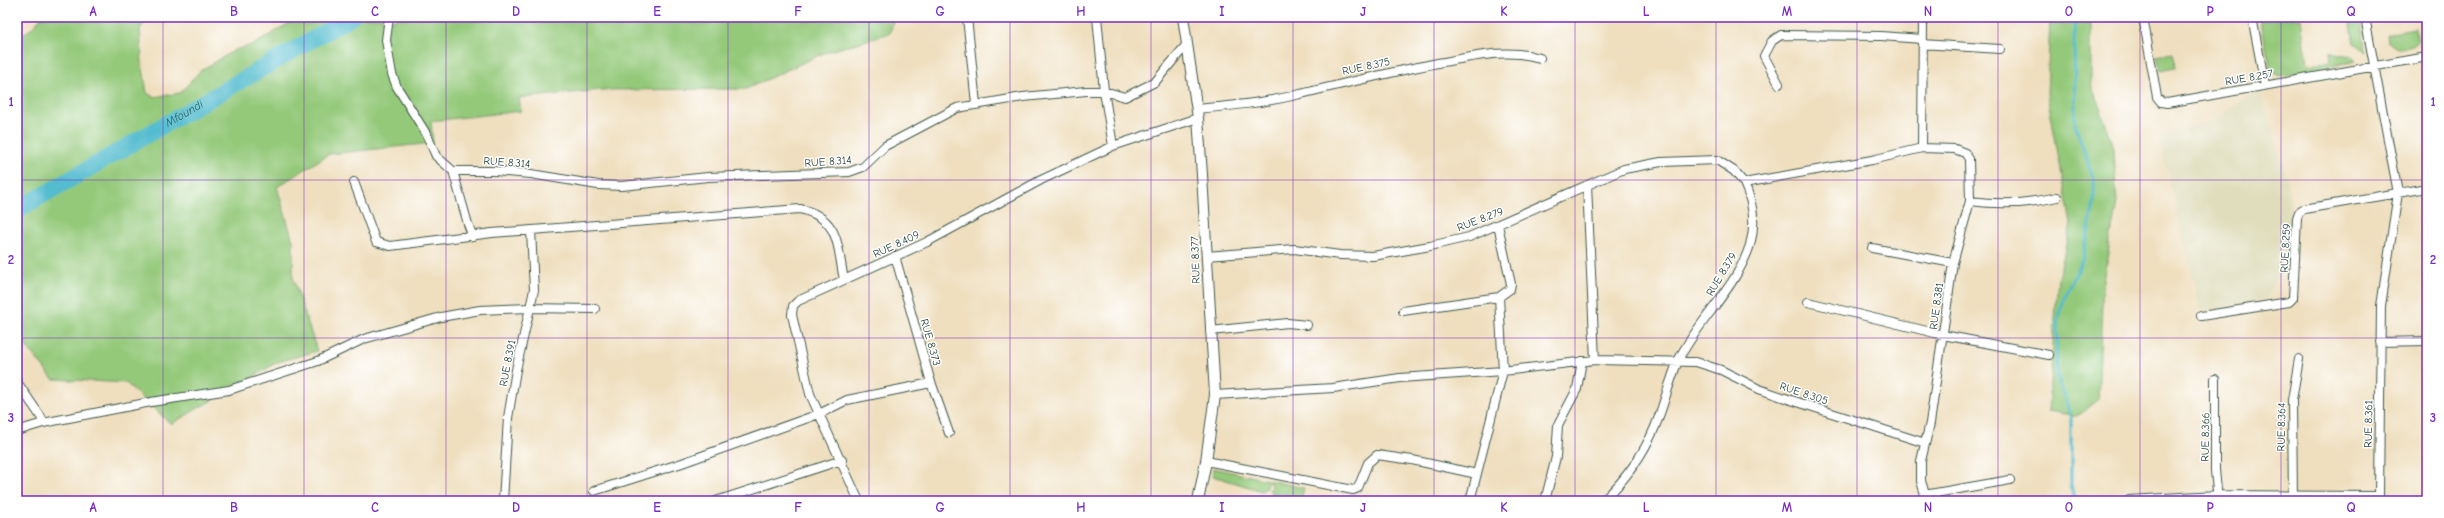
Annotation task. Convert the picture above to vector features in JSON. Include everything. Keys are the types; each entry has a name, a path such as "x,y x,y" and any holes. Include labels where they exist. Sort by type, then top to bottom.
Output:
{"street":[{"path":"389,17 386,40 392,74 397,87 427,135 436,156 453,171 473,237"},
{"path":"967,17 976,104"},
{"path":"1097,17 1104,91 1113,146"},
{"name":"RUE 8.377","path":"1184,17 1197,114 1215,395 1206,461 1198,501"},
{"path":"1922,148 1923,17"},
{"name":"RUE 8.257","path":"2143,17 2157,97 2161,102 2182,101 2427,57"},
{"path":"2252,17 2265,85"},
{"name":"RUE 8.361","path":"2129,500 2218,498 2379,498 2381,306 2398,193 2365,17"},
{"path":"1779,84 1764,56 1772,41 1781,35 1880,36 1922,42 2000,49"},
{"name":"RUE 8.314","path":"453,171 516,172 598,185 622,186 708,177 849,172 863,167 885,146 957,108 976,104 1104,91 1125,97 1155,82 1187,44"},
{"name":"RUE 8.375","path":"1197,114 1296,95 1378,74 1465,59 1504,53 1525,54 1540,58"},
{"name":"RUE 8.409","path":"859,501 842,460 819,414 807,385 792,315 793,306 798,301 954,228 1041,180 1113,146 1197,114"},
{"path":"1744,183 1872,160 1922,148 1955,149 1965,153 1969,159 1970,201 1987,203 2025,203 2057,197"},
{"name":"RUE 8.279","path":"1207,256 1294,249 1340,255 1373,256 1461,239 1635,166 1661,162 1708,159 1724,163 1744,183"},
{"path":"354,182 376,242 390,246 531,230 800,208 816,212 827,220 834,230 844,280"},
{"name":"RUE 8.379","path":"1603,501 1628,475 1643,450 1655,427 1678,361 1734,279 1750,244 1753,212 1744,183"},
{"path":"1587,185 1595,360"},
{"name":"RUE 8.259","path":"2202,316 2289,302 2293,298 2299,212 2304,209 2427,188"},
{"name":"RUE 8.381","path":"1926,498 1920,469 1943,335 1953,263 1970,201"},
{"path":"1403,310 1499,297 1510,289 1511,284 1498,224"},
{"name":"RUE 8.391","path":"503,501 508,418 516,370 534,290 531,230"},
{"path":"1872,248 1953,263"},
{"name":"RUE 8.373","path":"894,256 931,383 949,433"},
{"path":"1470,501 1503,371 1499,297"},
{"path":"1808,302 1943,335 2049,355"},
{"path":"17,431 43,423 151,402 229,390 318,361 364,339 441,317 480,310 530,308 595,309"},
{"path":"1210,331 1288,323 1306,325"},
{"path":"2380,342 2427,341"},
{"name":"RUE 8.305","path":"1215,395 1333,388 1400,378 1503,371 1595,360 1678,361 1708,365 1759,389 1925,443"},
{"name":"RUE 8.364","path":"2293,498 2292,400 2296,368 2299,360"},
{"path":"1545,501 1556,457 1558,425 1577,388 1582,361"},
{"name":"RUE 8.366","path":"2215,379 2215,470 2218,498"},
{"path":"17,382 41,417 43,423"},
{"path":"594,491 682,463 819,414 847,400 931,383"},
{"path":"1206,461 1353,490 1358,488 1368,463 1377,455 1412,460 1477,474"},
{"path":"716,501 842,460"},
{"path":"1926,498 2010,480"}],"shaded area":[{"path":"2259,88 2289,185 2293,239 2266,300 2201,312 2159,137 2213,121"}],"green space":[{"path":"41,17 148,17 140,29 142,63 147,93 154,97 180,93 200,71 235,50 255,44 299,17 381,17 386,24 398,17 894,17 890,33 824,53 746,89 601,90 519,98 521,111 431,121 433,143 329,154 277,187 293,241 293,278 317,351 278,362 171,424 126,383 53,379 17,335 17,39 32,28"},
{"path":"2050,17 2091,17 2091,84 2112,141 2117,202 2103,281 2098,400 2078,416 2048,411 2058,278 2071,224 2047,94"},
{"path":"2260,17 2295,17 2301,19 2308,65 2331,61 2330,52 2351,56 2356,61 2280,77 2271,72"},
{"path":"2350,17 2360,17 2366,53 2354,44"},
{"path":"2415,29 2418,40 2409,47 2398,48 2387,41 2386,34"},
{"path":"2173,53 2176,68 2160,71 2156,56"},
{"path":"1213,468 1304,488 1301,501 1293,501 1285,494 1271,493 1269,489 1272,485 1269,483 1266,483 1266,488 1262,491 1213,476"}],"waterway":[{"name":"Mfoundi","path":"17,210 351,17"},
{"path":"2074,17 2075,124 2094,180 2094,204 2082,261 2063,301 2058,322 2056,374 2071,417 2071,484 2074,501"}]}
